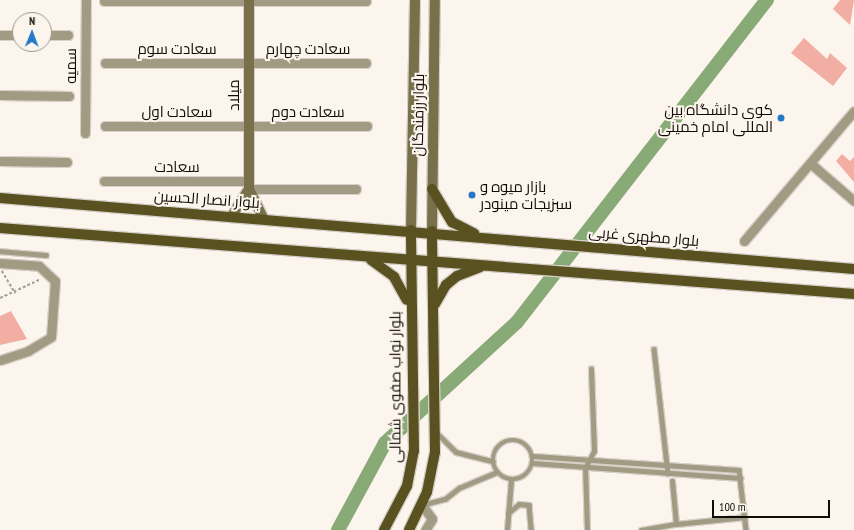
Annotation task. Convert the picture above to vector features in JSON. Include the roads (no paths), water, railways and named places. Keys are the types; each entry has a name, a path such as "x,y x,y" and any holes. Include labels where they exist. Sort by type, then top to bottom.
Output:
{"main road":[{"name":"میلاد","path":"249,0 249,185"},
{"name":"بلوار رزمندگان","path":"411,230 415,0"},
{"name":"بلوار رزمندگان","path":"432,231 435,0"},
{"path":"232,216 249,185"},
{"path":"249,185 263,218"},
{"path":"432,189 452,222 491,238"},
{"name":"بلوار انصار الحسین","path":"0,198 432,231"},
{"path":"0,228 410,261 588,273 854,294"},
{"name":"بلوار نواب صفوی شمالی","path":"384,530 407,486 414,430 410,307 411,230"},
{"path":"409,530 422,505 432,472 435,410 432,231"},
{"name":"بلوار مطهری غربی","path":"432,231 491,238 854,269"},
{"path":"356,256 382,265 402,286 410,307"},
{"path":"433,308 446,285 457,276 484,266"}],"street":[{"name":"سمیه","path":"85,133 86,0"},
{"path":"104,1 366,1"},
{"path":"0,35 12,35"},
{"path":"52,35 68,35"},
{"name":"سعادت سوم","path":"105,63 249,63"},
{"name":"سعادت چهارم","path":"249,63 366,63"},
{"path":"0,95 69,96"},
{"path":"744,241 854,112"},
{"name":"سعادت اول","path":"105,126 249,126"},
{"name":"سعادت دوم","path":"249,126 367,126"},
{"path":"0,161 67,162"},
{"path":"810,163 854,201"},
{"name":"سعادت","path":"104,181 356,189"},
{"path":"0,263 38,266 55,281 51,337 28,351 0,360"},
{"path":"422,505 432,519 425,530"}],"lane":[{"path":"0,251 46,255"},
{"path":"654,348 668,473"},
{"path":"587,530 585,468 592,460 591,369"},
{"path":"435,430 456,452 493,461"},
{"path":"513,440 526,444 533,456 533,463 527,475 511,480 497,472 493,461 496,448 513,440"},
{"path":"533,456 739,470 746,530"},
{"path":"533,463 585,468 740,478"},
{"path":"422,505 445,499 458,488 497,472"},
{"path":"507,530 511,480"},
{"path":"672,481 676,524"},
{"path":"508,513 519,504 529,505 531,530"},
{"path":"641,530 676,524 745,517"}],"waterway":[{"path":"338,530 385,443 517,322 767,0"}],"place":[{"name":"کوی دانشگاه بین المللی امام خمینی","path":"781,118"},
{"name":"بازار میوه و سبزیجات مینودر","path":"472,195"}]}
